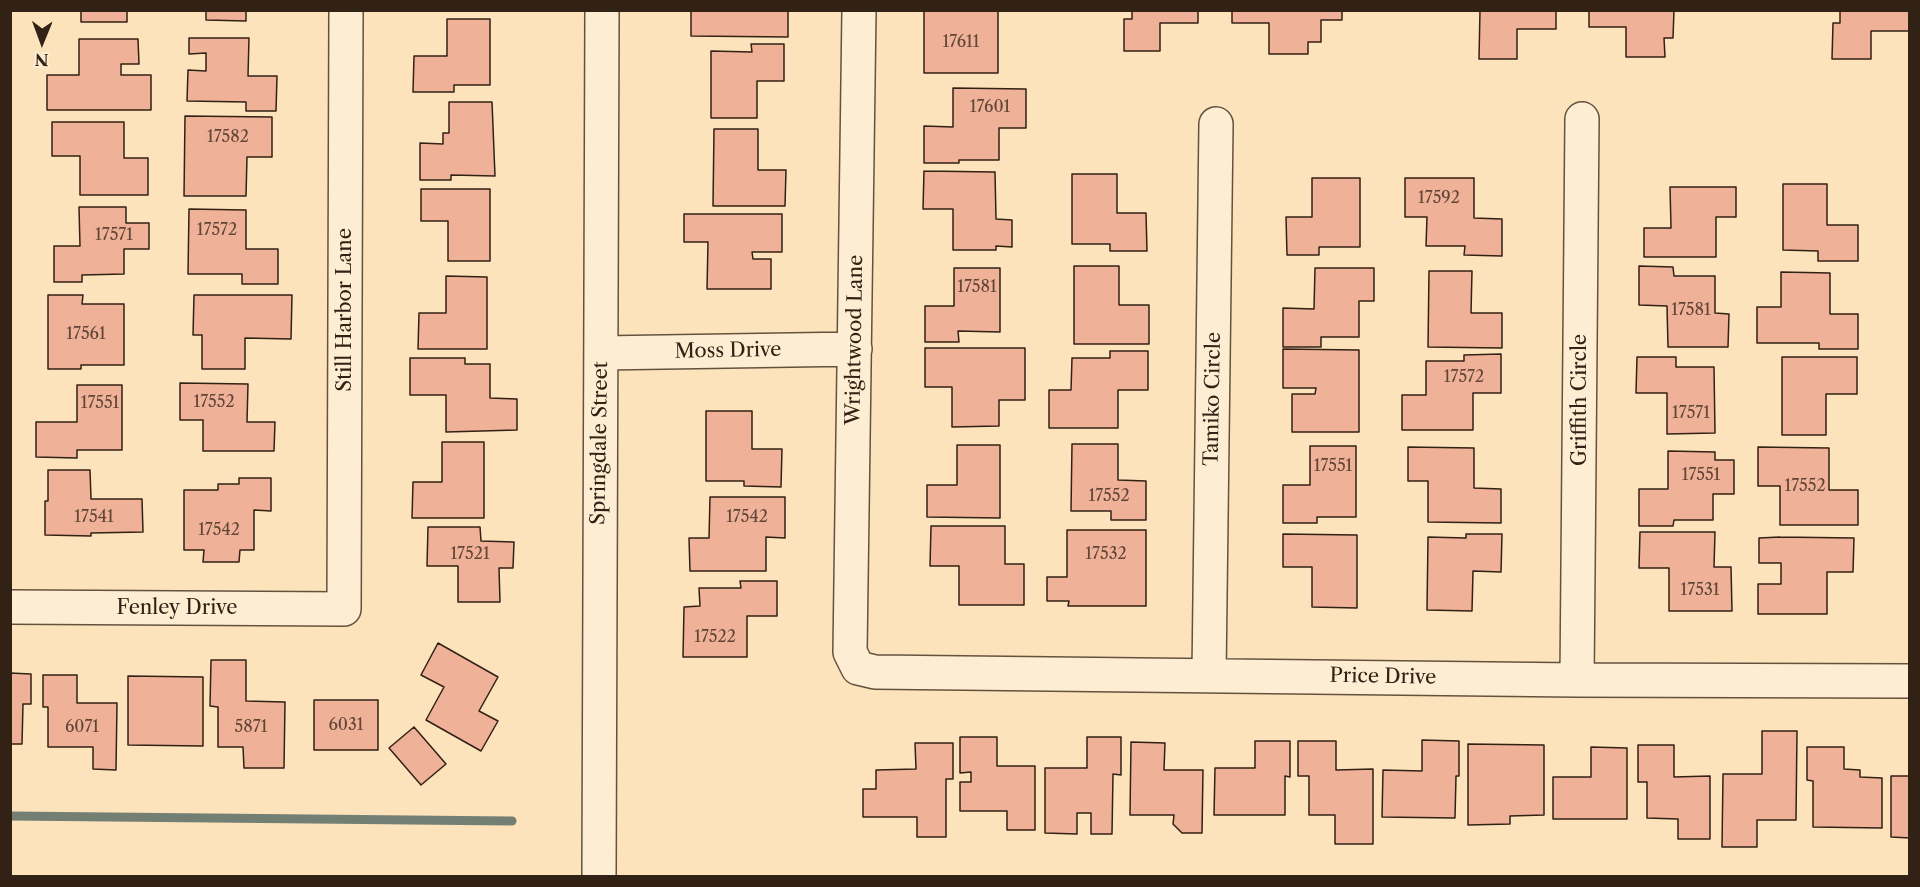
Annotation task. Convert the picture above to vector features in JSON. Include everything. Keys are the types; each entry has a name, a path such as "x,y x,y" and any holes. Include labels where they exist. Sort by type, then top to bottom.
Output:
{"street":[{"name":"Still Harbor Lane","path":"344,609 346,10"},
{"name":"Springdale Street","path":"599,876 602,10"},
{"name":"Wrightwood Lane","path":"858,668 850,652 859,10"},
{"name":"Griffith Circle","path":"1577,680 1582,119"},
{"name":"Tamiko Circle","path":"1209,675 1216,124"},
{"name":"Moss Drive","path":"601,353 855,349"},
{"name":"Fenley Drive","path":"10,607 344,609"},
{"name":"Price Drive","path":"858,668 874,672 1577,680 1910,681"}],"building":[{"path":"81,10 127,10 127,22 81,22"},
{"path":"206,10 246,10 246,21 206,20"},
{"path":"691,10 788,10 788,37 691,36"},
{"path":"924,10 998,10 998,73 924,73"},
{"path":"1132,10 1198,10 1198,23 1160,23 1160,51 1124,51 1124,19 1132,19"},
{"path":"1232,10 1342,10 1342,20 1321,20 1321,42 1308,42 1308,54 1269,54 1269,23 1232,23"},
{"path":"1480,10 1556,10 1556,29 1517,29 1517,59 1479,59"},
{"path":"1589,10 1674,10 1673,38 1664,38 1665,57 1626,57 1626,27 1589,27"},
{"path":"1840,10 1910,10 1910,31 1871,31 1871,59 1832,59 1833,23 1840,23"},
{"path":"447,19 490,19 490,85 454,85 454,92 413,92 414,56 447,56"},
{"path":"189,38 249,38 248,76 277,76 276,111 246,111 246,102 187,101 188,70 206,71 206,53 189,54"},
{"path":"79,39 138,39 139,64 121,64 121,75 151,75 151,110 47,110 47,75 79,75"},
{"path":"751,44 784,44 784,81 757,81 757,118 711,118 711,51 752,52"},
{"path":"953,88 1026,89 1026,128 999,128 999,160 924,163 924,126 953,127"},
{"path":"449,102 492,102 495,176 451,175 451,180 420,180 420,143 443,144 443,133 449,133"},
{"path":"185,116 272,117 272,157 247,157 246,196 184,196"},
{"path":"52,122 124,122 124,158 148,158 148,195 80,195 80,156 52,156"},
{"path":"714,129 758,129 758,170 786,170 785,206 713,206"},
{"path":"924,171 995,172 996,219 1012,220 1012,247 996,246 996,250 953,250 953,209 923,209"},
{"path":"1072,174 1117,174 1117,213 1146,213 1147,251 1110,251 1110,244 1072,244"},
{"path":"1312,178 1360,178 1360,247 1319,247 1319,255 1287,255 1286,217 1312,217"},
{"path":"1405,178 1474,178 1474,218 1502,219 1502,256 1464,255 1465,246 1426,246 1427,217 1405,217"},
{"path":"1783,184 1827,184 1827,225 1858,225 1858,261 1818,261 1818,251 1783,250"},
{"path":"1670,187 1736,187 1736,217 1716,217 1716,257 1644,257 1644,228 1671,228"},
{"path":"421,189 490,189 490,261 448,261 448,221 421,221"},
{"path":"79,207 126,207 126,223 149,223 149,249 124,249 124,274 82,275 82,282 54,282 54,246 80,246"},
{"path":"189,209 246,210 246,249 278,249 278,284 242,284 242,274 188,274"},
{"path":"684,214 782,214 782,252 752,252 753,259 771,259 771,289 707,289 708,242 684,242"},
{"path":"1074,266 1119,266 1119,305 1149,305 1149,344 1074,344"},
{"path":"1639,266 1673,267 1674,276 1715,276 1715,313 1729,314 1728,347 1668,347 1667,306 1639,305"},
{"path":"954,268 1000,268 1000,332 958,331 959,342 925,342 925,306 954,306"},
{"path":"1315,268 1374,268 1374,301 1359,301 1359,337 1321,337 1321,347 1283,347 1283,308 1314,309"},
{"path":"1429,271 1472,271 1471,313 1502,313 1502,348 1428,347"},
{"path":"1781,272 1830,273 1830,314 1858,314 1858,349 1819,349 1819,343 1757,343 1757,307 1781,307"},
{"path":"446,276 487,277 487,349 418,349 419,313 446,313"},
{"path":"48,295 83,295 82,304 124,304 124,365 81,365 81,369 48,369"},
{"path":"194,295 292,295 291,339 245,338 245,369 202,369 202,335 193,335"},
{"path":"925,348 1025,348 1025,400 999,400 999,426 952,427 952,387 925,387"},
{"path":"1283,349 1359,350 1359,432 1292,432 1292,394 1315,394 1316,388 1283,388"},
{"path":"1110,351 1148,351 1148,390 1118,390 1118,428 1049,428 1049,390 1071,390 1072,358 1110,358"},
{"path":"1501,354 1501,393 1473,393 1473,430 1402,430 1402,395 1426,395 1426,361 1464,361 1464,355"},
{"path":"1637,357 1676,357 1676,367 1714,367 1715,433 1667,434 1667,393 1636,393"},
{"path":"1782,357 1857,357 1857,394 1826,394 1826,435 1782,435"},
{"path":"410,358 465,358 465,364 490,364 490,398 517,399 517,430 446,432 446,395 410,395"},
{"path":"180,383 248,384 247,422 275,422 274,451 203,451 203,420 180,420"},
{"path":"77,385 122,385 122,450 77,450 77,458 36,457 36,422 77,422"},
{"path":"706,411 752,411 752,449 782,449 781,487 744,486 744,481 706,481"},
{"path":"442,442 484,442 484,518 412,518 413,482 442,482"},
{"path":"1072,444 1118,444 1118,480 1146,481 1146,520 1111,520 1111,511 1071,511"},
{"path":"957,445 1000,445 1000,518 927,517 927,485 957,485"},
{"path":"1310,446 1356,446 1356,517 1317,517 1317,523 1283,523 1283,485 1310,485"},
{"path":"1408,447 1474,448 1474,488 1501,489 1501,523 1428,522 1428,481 1408,481"},
{"path":"1758,447 1829,448 1829,490 1858,490 1858,525 1780,525 1780,486 1758,486"},
{"path":"1668,451 1715,452 1715,460 1734,460 1734,494 1713,494 1713,520 1674,520 1673,526 1639,526 1639,489 1668,489"},
{"path":"48,470 90,470 91,499 142,499 143,532 91,533 91,536 45,535"},
{"path":"239,478 271,478 271,511 254,510 254,550 240,550 239,562 203,562 204,550 184,550 184,490 218,490 218,484 239,484"},
{"path":"710,497 785,497 785,538 766,537 766,571 690,571 689,538 709,538"},
{"path":"931,526 1005,526 1005,564 1024,564 1024,605 959,605 959,566 930,566"},
{"path":"428,527 480,527 481,541 514,542 513,568 499,568 500,602 458,602 458,566 427,566"},
{"path":"1067,530 1146,530 1146,606 1068,606 1069,601 1047,601 1047,577 1067,577"},
{"path":"1640,532 1715,532 1714,567 1731,567 1732,611 1669,611 1669,568 1639,568"},
{"path":"1283,534 1357,535 1357,608 1312,607 1312,567 1283,567"},
{"path":"1466,534 1502,534 1501,572 1473,571 1472,611 1427,610 1428,537 1466,538"},
{"path":"1759,538 1854,538 1853,572 1827,572 1827,614 1758,614 1758,584 1781,584 1781,563 1759,563"},
{"path":"740,581 777,581 777,616 747,616 747,657 683,657 684,607 700,606 699,588 741,588"},
{"path":"438,643 498,677 479,711 498,721 481,751 426,720 444,687 421,675"},
{"path":"211,660 246,660 246,701 285,702 284,768 244,768 243,747 218,747 218,707 210,706"},
{"path":"10,673 31,674 31,704 23,704 22,744 10,744"},
{"path":"43,675 77,675 77,703 117,703 116,770 93,769 93,747 48,747 48,707 43,707"},
{"path":"128,676 203,677 203,746 128,745"},
{"path":"314,700 378,700 378,750 314,750"},
{"path":"414,727 446,764 421,785 389,748"},
{"path":"1762,731 1797,731 1796,820 1757,820 1757,847 1722,847 1723,774 1762,774"},
{"path":"960,737 997,737 997,766 1035,766 1035,830 1007,830 1007,811 960,811 960,782 971,782 971,772 960,773"},
{"path":"1087,737 1121,737 1121,775 1113,774 1112,834 1091,834 1091,813 1077,813 1077,834 1045,833 1045,768 1087,768"},
{"path":"1422,740 1459,741 1459,776 1456,776 1455,818 1382,817 1383,770 1422,771"},
{"path":"1255,741 1290,741 1290,777 1285,776 1285,815 1214,815 1215,768 1255,768"},
{"path":"1298,741 1336,741 1336,770 1373,769 1373,844 1335,844 1335,815 1309,815 1309,776 1298,776"},
{"path":"1131,742 1165,743 1164,770 1203,770 1202,833 1182,833 1173,824 1174,815 1130,815"},
{"path":"915,743 953,743 953,779 946,779 946,837 917,837 917,817 863,817 863,789 876,789 876,770 916,769"},
{"path":"1468,744 1544,745 1544,815 1510,816 1510,824 1468,825"},
{"path":"1638,745 1674,745 1674,777 1710,776 1710,839 1678,839 1678,819 1647,818 1647,782 1638,782"},
{"path":"1591,747 1627,748 1627,819 1553,819 1553,777 1591,777"},
{"path":"1807,747 1844,747 1844,769 1860,770 1860,777 1882,778 1882,828 1813,827 1813,781 1807,780"},
{"path":"1891,776 1910,776 1910,838 1891,837"}],"waterway":[{"path":"10,816 512,821"}]}
